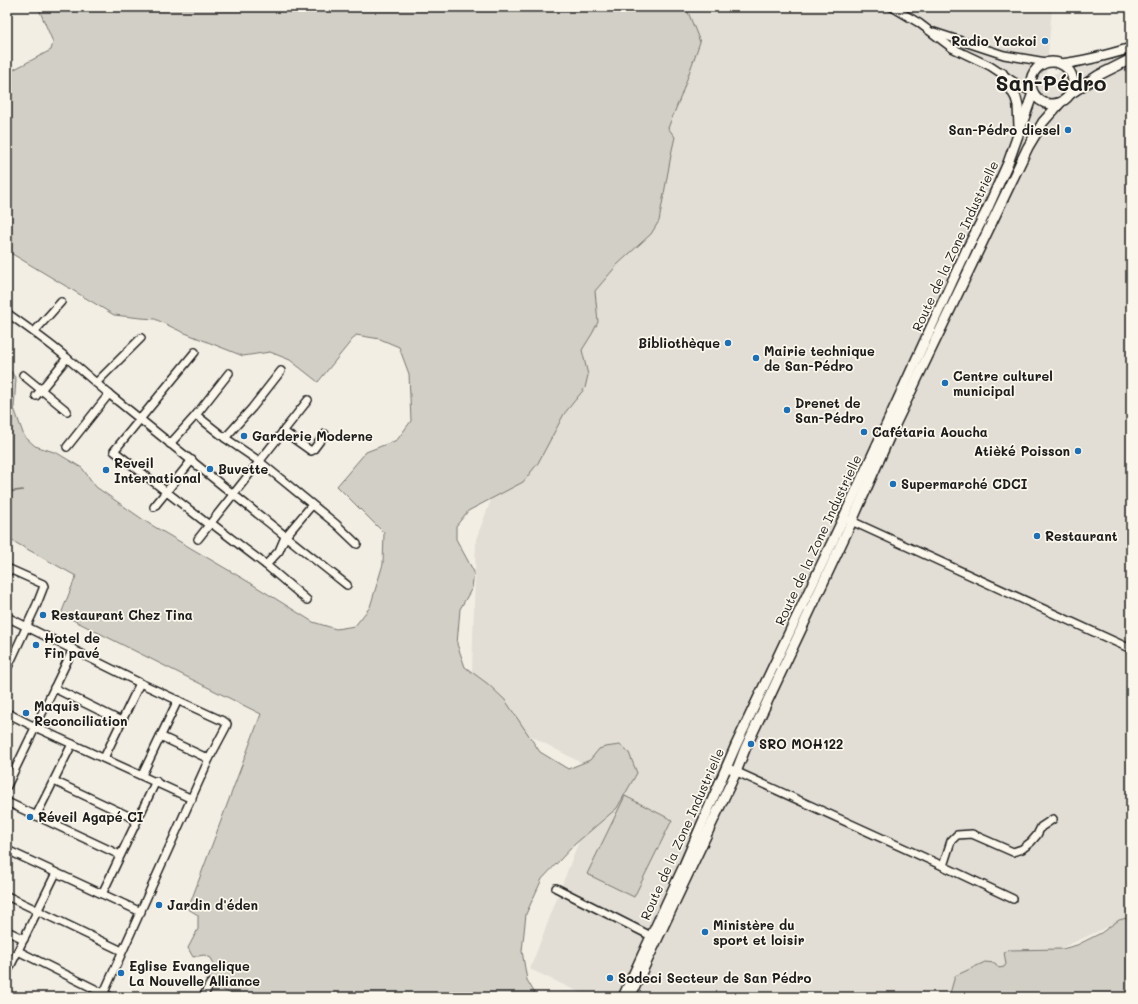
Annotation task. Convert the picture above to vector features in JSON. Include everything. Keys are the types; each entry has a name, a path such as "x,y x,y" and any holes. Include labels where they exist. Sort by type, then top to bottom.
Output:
{"main road":[{"path":"1061,64 1097,58 1131,48"},
{"path":"1070,94 1099,75 1131,59"},
{"path":"1046,62 1061,64 1068,68 1072,75 1073,86 1070,94 1060,103 1044,103 1033,93 1031,84 1033,72 1046,62"},
{"path":"1002,73 1016,98 1018,106 1019,133"},
{"name":"Route de la Zone Industrielle","path":"630,997 736,772 966,249 988,208 1008,163 1033,93"},
{"name":"Route de la Zone Industrielle","path":"623,997 682,870 736,745 891,433 1028,147 1043,122 1060,103"}],"street":[{"path":"892,7 919,23 952,48 990,66 1022,88 1033,93"},
{"path":"930,31 1004,55 1046,62"},
{"path":"34,332 61,302"},
{"path":"7,313 67,358 233,495 348,585"},
{"path":"96,383 141,338"},
{"path":"195,352 114,451 266,565 307,600"},
{"path":"36,396 67,358"},
{"path":"225,438 252,408 281,371"},
{"path":"170,444 196,415 229,373"},
{"path":"23,375 67,411"},
{"path":"67,447 109,394"},
{"path":"198,538 308,400"},
{"path":"196,415 225,438 259,461 336,524 357,544"},
{"path":"283,431 311,451 325,434"},
{"path":"154,507 192,460"},
{"path":"266,565 278,551 285,537 312,505"},
{"path":"848,519 1131,648"},
{"path":"7,568 43,584 44,586 7,667"},
{"path":"7,617 140,683 225,722 226,724 226,727 102,995"},
{"path":"7,786 72,649"},
{"path":"104,758 140,683"},
{"path":"54,688 122,721"},
{"path":"142,775 178,700"},
{"path":"7,713 192,798"},
{"path":"160,736 210,759"},
{"path":"36,816 72,744"},
{"path":"726,767 1013,899"},
{"path":"54,781 137,820"},
{"path":"102,894 156,781"},
{"path":"7,802 120,855"},
{"path":"943,866 951,841 957,835 972,834 1013,852 1026,846 1037,835 1041,827 1053,819"},
{"path":"7,850 141,912"},
{"path":"7,973 56,873"},
{"path":"556,888 651,936"},
{"path":"7,896 122,951"},
{"path":"7,930 24,939"},
{"path":"18,951 102,995 111,997"},
{"path":"203,997 210,984"}],"shaded area":[{"path":"38,7 688,7 688,12 700,42 668,128 675,137 659,221 651,234 618,264 595,291 598,322 582,350 588,375 585,388 564,414 538,463 523,482 468,511 456,526 456,539 474,572 472,588 460,609 457,644 465,667 488,684 505,700 540,752 568,769 590,760 599,749 620,745 629,753 637,773 617,808 575,844 542,879 526,914 522,951 527,980 537,997 238,997 208,983 214,964 211,958 204,955 193,957 188,948 198,929 198,915 188,909 261,714 61,614 76,576 7,538 7,370 10,370 16,379 14,408 24,436 35,446 57,453 82,468 96,487 148,523 247,581 313,622 336,629 355,626 370,607 383,564 384,533 337,486 366,452 397,440 411,421 409,374 399,347 380,339 356,335 318,382 290,360 270,352 243,356 180,331 155,319 114,315 7,252 7,73 51,50 53,42"},
{"path":"681,7 1052,7 1046,77 1131,45 1131,916 955,997 589,997 530,969 604,775 471,704 476,539"},
{"path":"625,796 672,820 634,897 587,874"},
{"path":"1131,917 1131,997 949,997 955,976 985,962 995,963 999,968 1004,967 1006,964 1004,952 1008,950 1062,949 1077,945 1101,933 1119,920"}],"waterway":[{"path":"7,492 23,490"}],"place":[{"name":"Radio Yackoi","path":"1045,41"},
{"name":"San-Pédro diesel","path":"1068,130"},
{"name":"Bibliothèque","path":"728,343"},
{"name":"Mairie technique de San-Pédro","path":"756,358"},
{"name":"Centre culturel municipal","path":"945,383"},
{"name":"Drenet de San-Pédro","path":"787,410"},
{"name":"Cafétaria Aoucha","path":"864,432"},
{"name":"Garderie Moderne","path":"244,436"},
{"name":"Atièké Poisson","path":"1078,451"},
{"name":"Buvette","path":"210,469"},
{"name":"Reveil International","path":"106,470"},
{"name":"Supermarché CDCI","path":"893,484"},
{"name":"Restaurant","path":"1037,536"},
{"name":"Restaurant Chez Tina","path":"43,615"},
{"name":"Hotel de Fin pavé","path":"36,645"},
{"name":"Maquis Reconciliation","path":"26,713"},
{"name":"SRO MOH122","path":"751,744"},
{"name":"Réveil Agapé CI","path":"30,817"},
{"name":"Jardin d'éden","path":"159,905"},
{"name":"Ministère du sport et loisir","path":"705,932"},
{"name":"Eglise Evangelique La Nouvelle Alliance","path":"121,973"},
{"name":"Sodeci Secteur de San Pédro","path":"610,978"}],"district":[{"name":"San-Pédro","path":"1051,84"}]}
